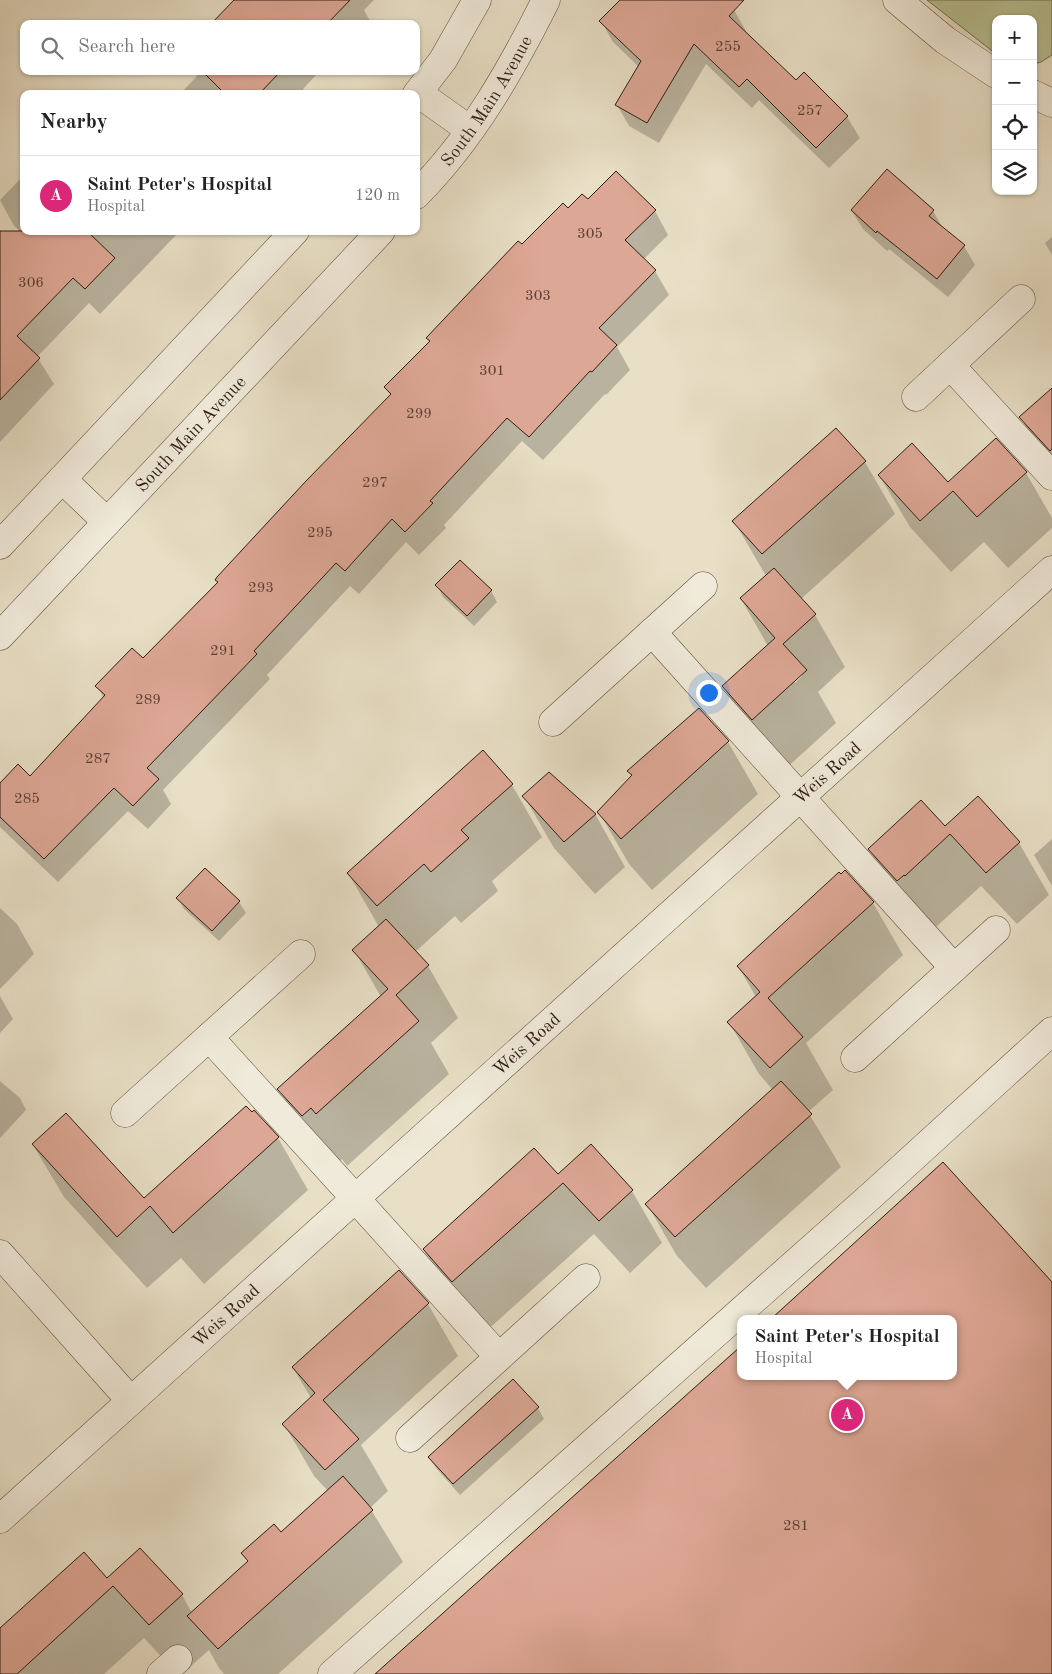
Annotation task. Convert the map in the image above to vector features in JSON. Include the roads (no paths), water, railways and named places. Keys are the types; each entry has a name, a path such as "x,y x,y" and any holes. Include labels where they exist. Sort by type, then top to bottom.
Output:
{"street":[{"path":"420,90 443,60 477,0"},
{"name":"South Main Avenue","path":"420,190 470,130 500,86 546,0"},
{"path":"897,0 945,40 992,71"},
{"path":"420,96 470,130"},
{"path":"1037,96 1052,103"},
{"path":"0,545 291,235"},
{"name":"South Main Avenue","path":"0,636 377,235"},
{"path":"916,397 1021,299"},
{"path":"950,365 1052,476"},
{"path":"62,479 107,522"},
{"name":"Weis Road","path":"0,1519 1052,570"},
{"path":"553,722 703,586"},
{"path":"652,632 954,968"},
{"path":"855,1058 996,930"},
{"path":"125,1113 301,954"},
{"path":"332,1674 873,1194 1052,1031"},
{"path":"209,1037 499,1356"},
{"path":"0,1254 132,1400"},
{"path":"410,1438 586,1278"}],"place":[{"name":"Saint Peter's Hospital","path":"847,1415"}]}
